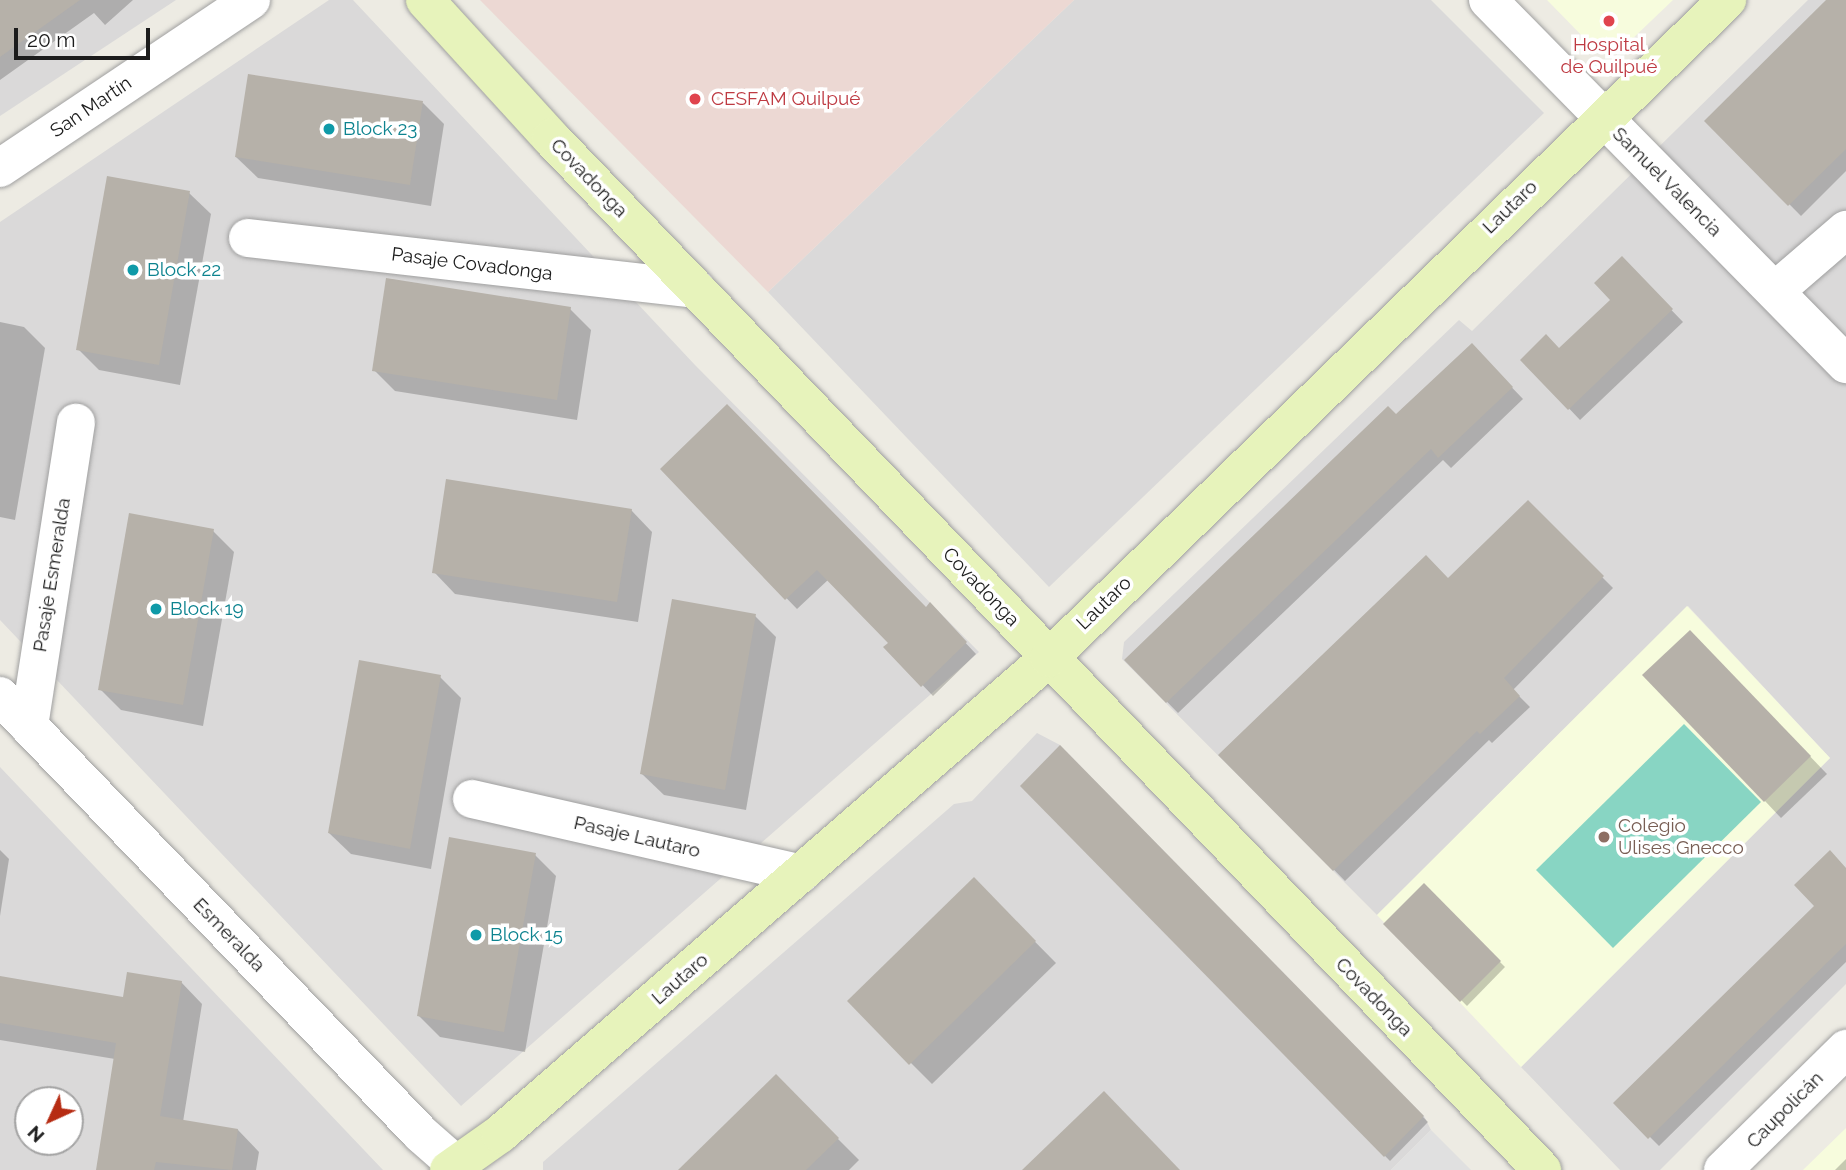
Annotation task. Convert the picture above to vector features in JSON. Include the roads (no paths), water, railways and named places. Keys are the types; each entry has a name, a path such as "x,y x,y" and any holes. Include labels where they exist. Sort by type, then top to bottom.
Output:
{"main road":[{"name":"Covadonga","path":"425,0 696,289 1542,1170"},
{"name":"Lautaro","path":"456,1168 500,1134 1049,657 1603,117 1727,0"}],"street":[{"name":"San Martín","path":"0,168 251,0"},
{"name":"Samuel Valencia","path":"1488,0 1846,364"},
{"path":"1775,291 1846,230"},
{"name":"Pasaje Covadonga","path":"248,238 696,289"},
{"name":"Pasaje Esmeralda","path":"29,726 76,423"},
{"name":"Esmeralda","path":"0,696 456,1168"},
{"name":"Pasaje Lautaro","path":"472,799 801,874"},
{"name":"Caupolicán","path":"1723,1170 1846,1049"}],"place":[{"name":"Hospital de Quilpué","path":"1609,21"},
{"name":"CESFAM Quilpué","path":"695,99"},
{"name":"Block 23","path":"329,129"},
{"name":"Block 22","path":"133,270"},
{"name":"Block 19","path":"156,609"},
{"name":"Colegio Ulises Gnecco","path":"1604,837"},
{"name":"Block 15","path":"476,935"}]}
